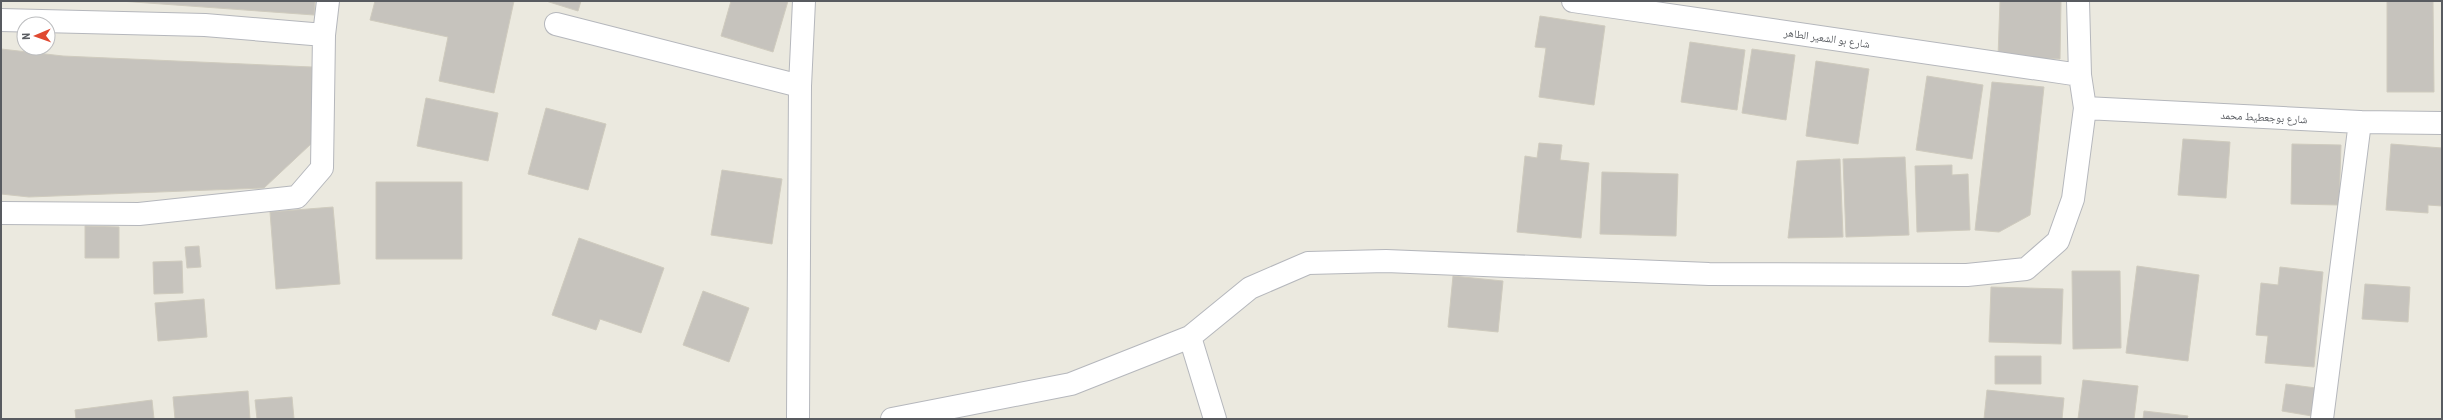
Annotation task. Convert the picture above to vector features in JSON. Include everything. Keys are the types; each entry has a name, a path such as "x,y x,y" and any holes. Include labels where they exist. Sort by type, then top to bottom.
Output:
{"street":[{"path":"1,213 139,214 297,197 322,168 324,35 328,1"},
{"path":"798,419 800,86 804,1"},
{"name":"شارع بو الشعير الطاهر","path":"1573,1 2080,75"},
{"path":"892,419 1070,384 1190,337 1250,288 1308,263 1386,261 1709,274 1967,275 2026,269 2058,241 2073,198 2086,108 2080,75 2078,1"},
{"path":"1,20 205,25 324,35"},
{"path":"556,24 800,86"},
{"name":"شارع بوجعطيط محمد","path":"2086,108 2360,122 2442,122"},
{"path":"2322,419 2360,122"},
{"path":"1190,337 1215,419"}],"building":[{"path":"120,1 315,1 314,15"},
{"path":"375,1 514,1 494,93 439,81 448,37 370,20"},
{"path":"546,1 581,1 578,11"},
{"path":"731,1 788,1 773,52 721,36"},
{"path":"2000,1 2061,1 2060,59 1998,57"},
{"path":"2387,1 2433,1 2434,92 2387,92"},
{"path":"1540,16 1605,26 1594,105 1539,97 1546,48 1535,47"},
{"path":"1690,42 1745,50 1737,110 1681,102"},
{"path":"1,49 16,51 16,56 56,55 312,67 312,143 264,188 29,197 1,194"},
{"path":"1752,49 1795,55 1786,120 1742,113"},
{"path":"1816,61 1869,69 1858,144 1806,136"},
{"path":"1927,76 1983,85 1972,159 1916,150"},
{"path":"1992,82 2044,87 2030,215 1999,232 1975,230"},
{"path":"426,98 498,113 488,161 417,146"},
{"path":"546,108 606,124 588,190 528,174"},
{"path":"2183,139 2230,142 2226,198 2178,195"},
{"path":"1539,143 1562,145 1560,160 1589,163 1581,238 1517,232 1525,156 1537,158"},
{"path":"2292,144 2341,145 2339,205 2291,204"},
{"path":"2391,144 2442,148 2442,206 2428,205 2428,213 2386,210"},
{"path":"1905,157 1909,235 1846,237 1843,159"},
{"path":"1840,159 1843,237 1788,238 1797,161"},
{"path":"1952,165 1952,175 1968,174 1970,230 1917,232 1915,166"},
{"path":"722,170 782,179 772,244 711,235"},
{"path":"1602,172 1678,174 1676,236 1600,234"},
{"path":"376,182 462,182 462,259 376,259"},
{"path":"333,207 340,284 276,289 270,212"},
{"path":"85,226 119,227 119,258 85,258"},
{"path":"579,238 664,268 641,333 600,319 596,330 552,315"},
{"path":"199,246 201,267 187,268 185,247"},
{"path":"182,261 183,293 154,294 153,262"},
{"path":"2137,266 2199,275 2188,361 2126,353"},
{"path":"2280,267 2323,272 2314,367 2265,363 2268,336 2256,335 2261,283 2278,285"},
{"path":"2072,271 2120,271 2121,348 2073,349"},
{"path":"1453,276 1503,281 1498,332 1448,327"},
{"path":"2365,284 2410,287 2408,322 2362,319"},
{"path":"1991,287 2063,289 2061,344 1989,342"},
{"path":"703,291 749,308 729,362 683,345"},
{"path":"204,299 207,337 158,341 155,303"},
{"path":"1995,356 2041,356 2041,384 1995,384"},
{"path":"2083,380 2138,386 2134,419 2078,419"},
{"path":"2286,384 2316,388 2312,416 2282,411"},
{"path":"1987,390 2064,398 2062,419 1984,419"},
{"path":"248,391 250,419 175,419 173,397"},
{"path":"292,397 294,419 257,419 255,400"},
{"path":"152,400 154,419 76,419 75,410"},
{"path":"2144,411 2188,416 2187,419 2143,419"}]}
